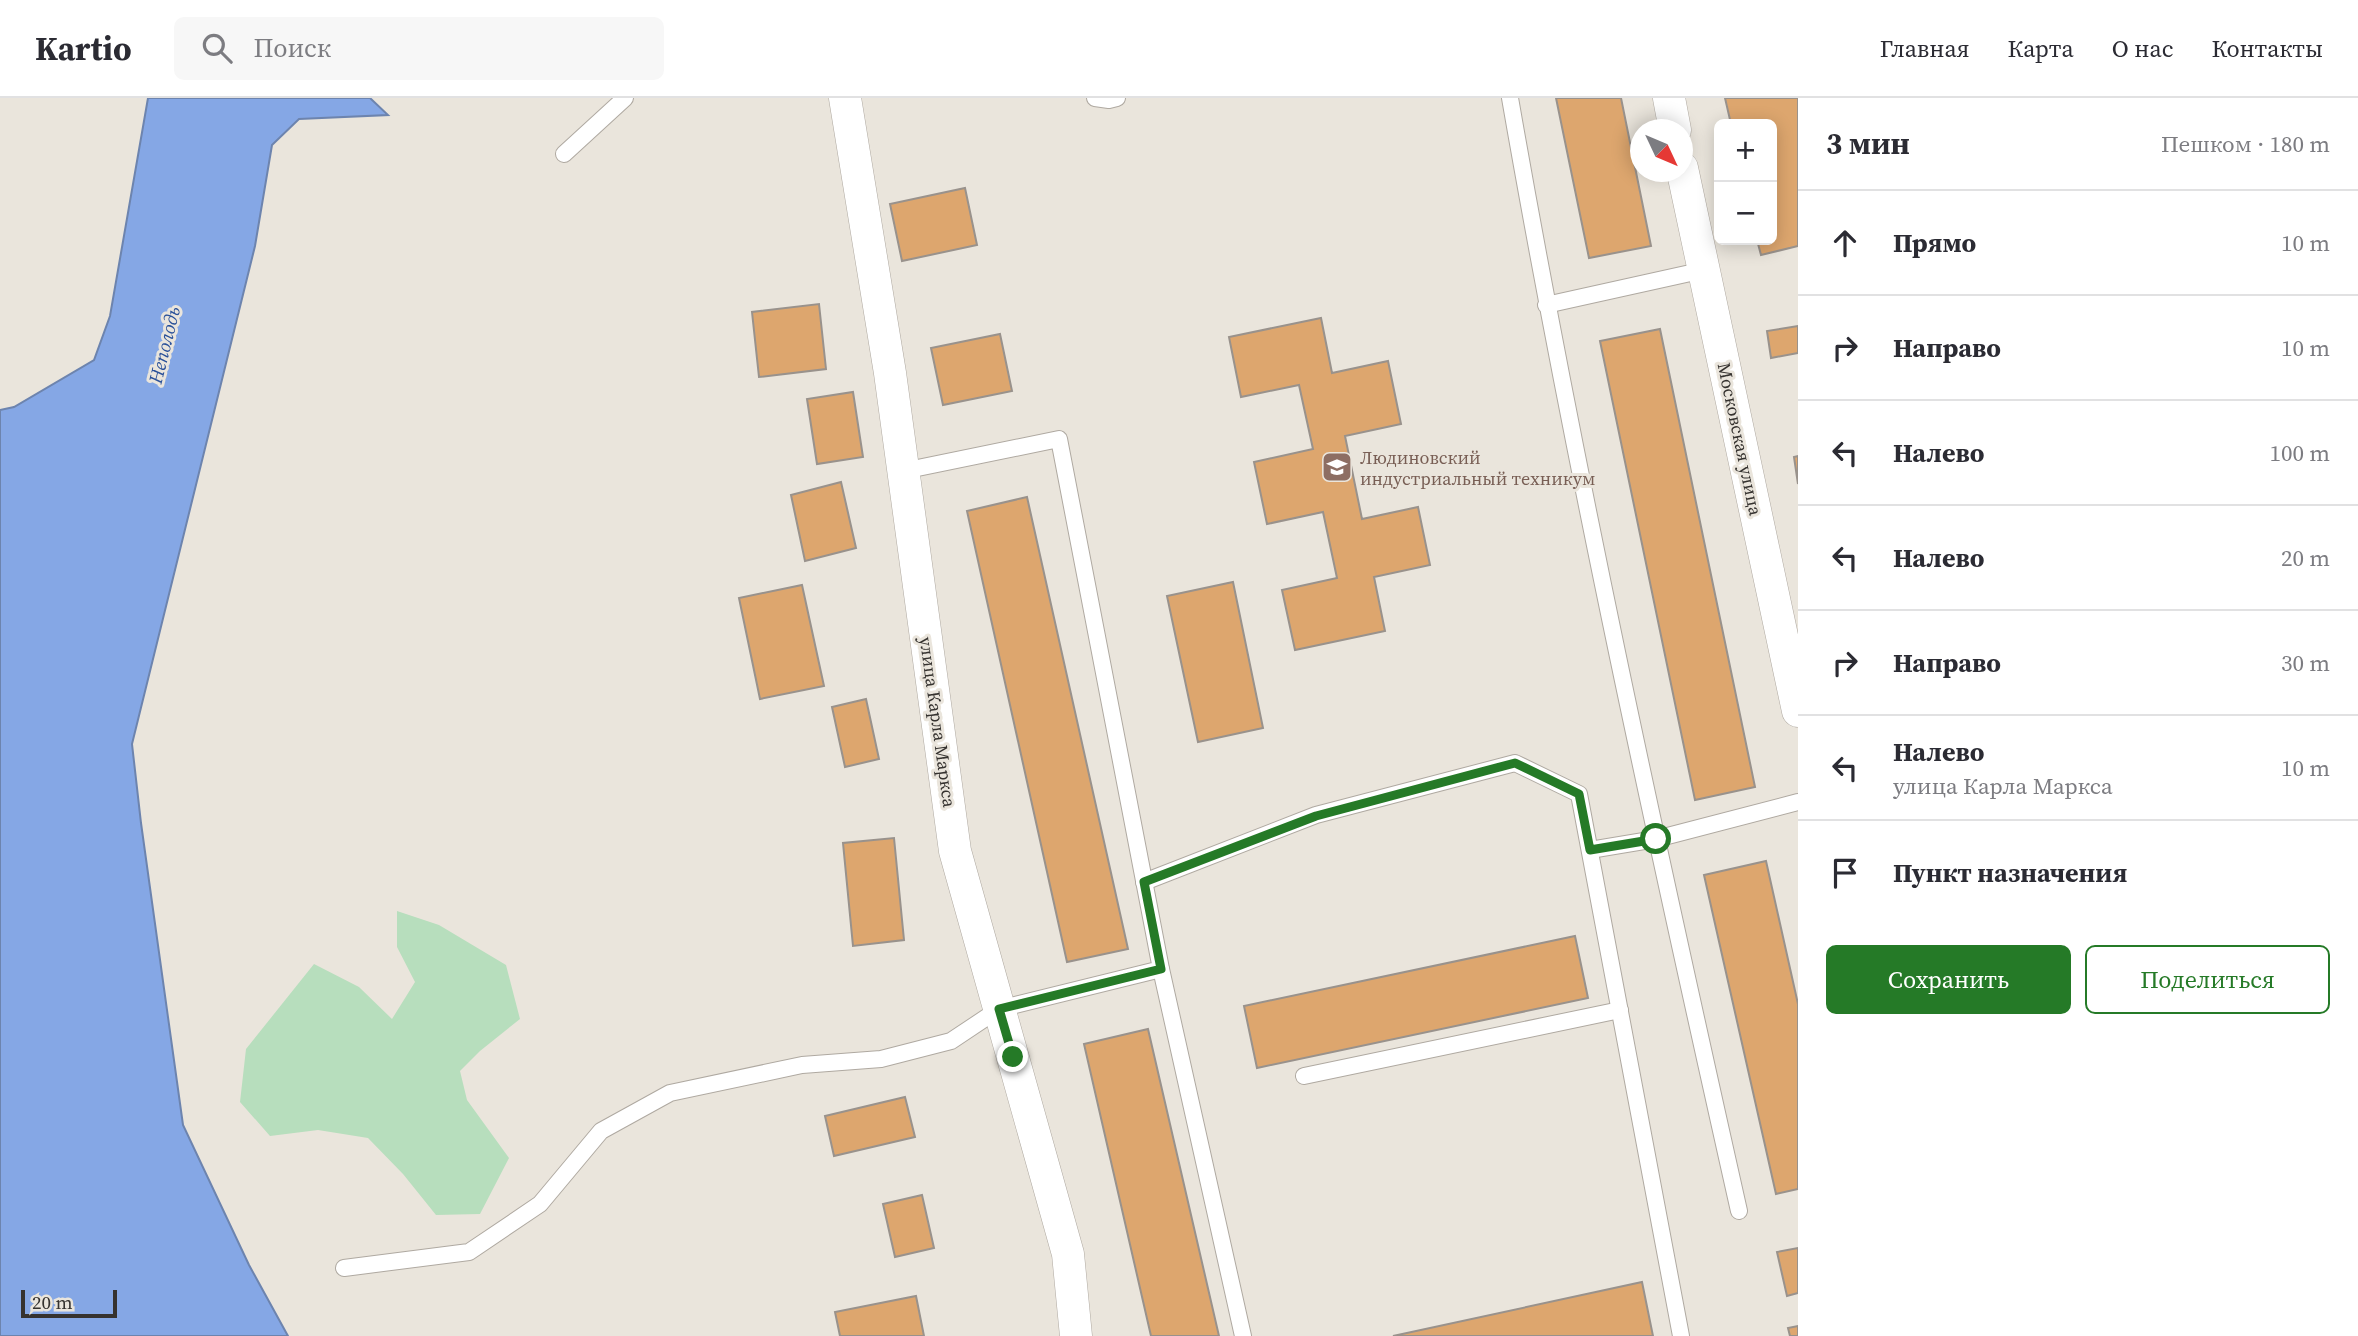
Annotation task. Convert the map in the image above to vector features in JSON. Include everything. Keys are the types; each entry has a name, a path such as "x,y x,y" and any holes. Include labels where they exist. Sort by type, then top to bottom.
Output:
{"street":[{"name":"улица Карла Маркса","path":"845,98 890,373 956,851 1068,1254 1076,1336"},
{"path":"1669,98 1673,119"},
{"name":"Московская улица","path":"1685,182 1798,711"}],"lane":[{"path":"564,154 625,98"},
{"path":"1096,98 1117,98"},
{"path":"1510,98 1546,305 1656,839 1739,1211"},
{"path":"1546,305 1704,270"},
{"path":"903,471 1059,439 1161,969 1243,1336"},
{"path":"1144,882 1316,816 1515,763 1579,794 1681,1336"},
{"path":"1590,850 1656,839 1798,803"},
{"path":"344,1268 469,1252 540,1204 601,1130 670,1093 802,1065 881,1059 951,1041 999,1009 1161,969"},
{"path":"1304,1076 1620,1010"}],"green space":[{"path":"397,911 439,925 506,965 520,1019 460,1071 467,1100 509,1158 480,1214 436,1215 403,1174 368,1138 318,1130 270,1136 240,1102 246,1049 314,964 359,987 392,1019 415,982 397,947"}],"water":[{"name":"Неполодь","path":"148,98 370,98 388,115 299,119 272,145 255,246 132,744 183,1125 249,1265 288,1336 0,1336 0,410 14,407 94,360 110,316"}],"building":[{"path":"1556,98 1621,98 1630,142 1630,182 1638,182 1651,246 1589,258"},
{"path":"1725,98 1798,98 1798,246 1761,255 1758,245 1777,245 1777,119 1730,119"},
{"path":"965,188 977,245 902,261 890,204"},
{"path":"819,304 826,369 759,377 752,312"},
{"path":"1321,318 1332,373 1388,361 1401,424 1345,436 1362,519 1418,507 1430,565 1374,577 1385,631 1295,650 1282,590 1337,578 1323,512 1267,524 1254,462 1313,449 1299,385 1241,397 1229,337"},
{"path":"1798,326 1798,353 1771,358 1767,331"},
{"path":"1660,329 1755,787 1695,800 1600,341"},
{"path":"1000,334 1012,391 943,405 931,348"},
{"path":"853,392 863,457 817,464 807,399"},
{"path":"1798,456 1798,484 1794,457"},
{"path":"841,482 856,548 805,561 791,495"},
{"path":"1027,497 1128,949 1067,962 967,511"},
{"path":"1233,582 1263,728 1198,742 1167,596"},
{"path":"802,585 824,686 760,699 739,598"},
{"path":"866,699 879,759 845,767 832,707"},
{"path":"894,838 904,940 853,946 843,843"},
{"path":"1766,861 1798,1004 1798,1189 1776,1194 1704,875"},
{"path":"1575,936 1588,998 1257,1068 1244,1006"},
{"path":"1148,1029 1219,1336 1151,1336 1084,1044"},
{"path":"905,1097 915,1137 834,1156 825,1116"},
{"path":"922,1195 934,1248 895,1257 883,1204"},
{"path":"1798,1248 1798,1293 1787,1296 1777,1252"},
{"path":"1642,1282 1653,1336 1393,1336"},
{"path":"916,1296 924,1336 840,1336 835,1312"},
{"path":"1798,1326 1798,1336 1790,1336 1788,1328"}],"place":[{"name":"Людиновский индустриальный техникум","path":"1337,467"}],"route":[{"path":"1013,1057 999,1009 1161,969 1144,882 1316,816 1515,763 1579,794 1590,850 1656,839"}]}
